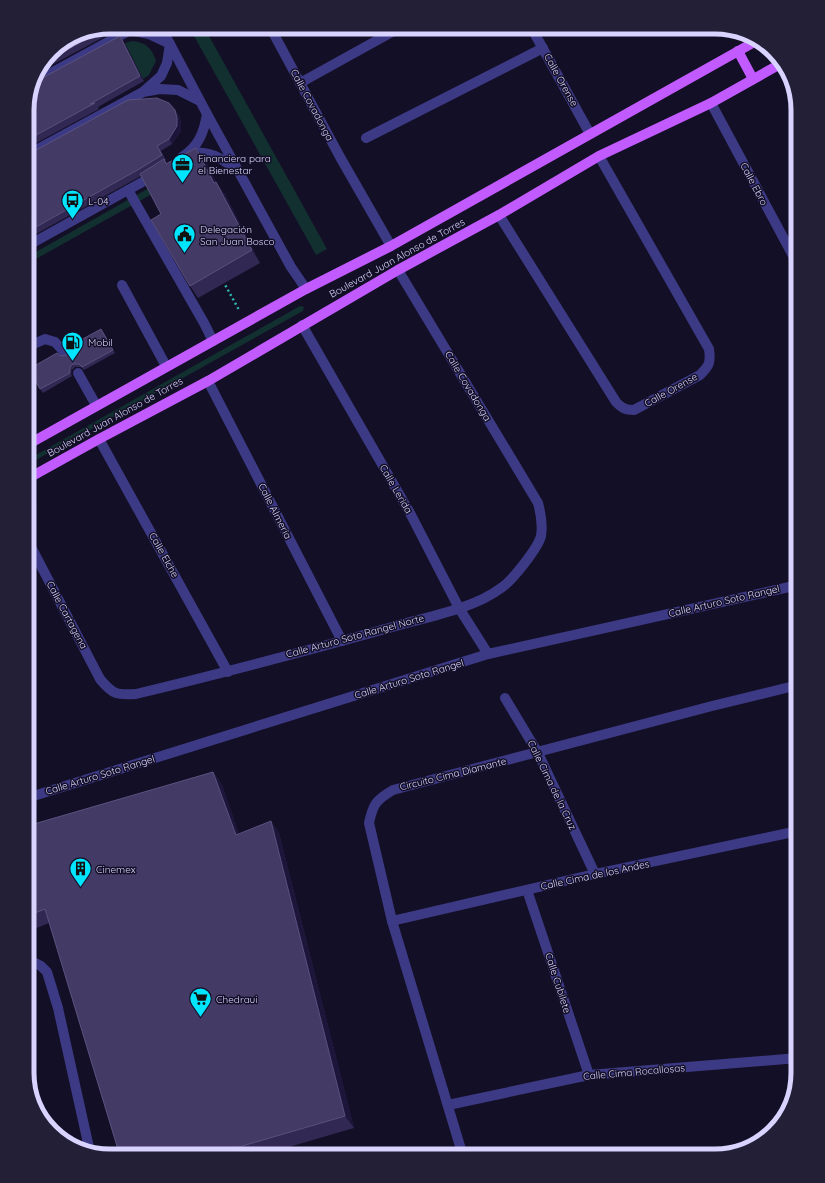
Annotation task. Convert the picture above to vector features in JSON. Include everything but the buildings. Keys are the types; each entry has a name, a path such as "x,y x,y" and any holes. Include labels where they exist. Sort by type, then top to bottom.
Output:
{"main road":[{"name":"Boulevard Juan Alonso de Torres","path":"34,441 306,289 391,246 752,43"},
{"path":"738,51 753,79"},
{"name":"Boulevard Juan Alonso de Torres","path":"34,475 208,381 302,325 398,270 499,215 599,156 711,103 777,66"}],"street":[{"path":"41,79 123,34"},
{"path":"149,34 170,44"},
{"path":"165,34 291,267 306,289"},
{"name":"Calle Covadonga","path":"274,34 340,157 391,246"},
{"path":"300,83 388,34"},
{"name":"Calle Orense","path":"535,34 590,134"},
{"path":"34,151 143,92 161,76 167,63 170,44"},
{"path":"366,138 543,48"},
{"path":"143,92 160,89 178,90 200,101"},
{"name":"Calle Ebro","path":"711,103 791,252"},
{"path":"34,242 128,190 190,152 200,140 205,129 207,114"},
{"path":"190,152 209,153 222,159 239,172"},
{"name":"Calle Orense","path":"499,215 620,407 626,410 634,410 700,375 707,368 711,359 709,349 599,156"},
{"path":"128,190 204,323 213,342"},
{"name":"Calle Covadonga","path":"398,270 538,503"},
{"path":"122,285 166,366"},
{"name":"Calle Lerida","path":"302,325 410,513 459,608 488,654"},
{"path":"34,344 45,339 55,342 65,353"},
{"path":"78,373 96,406"},
{"name":"Calle Almería","path":"208,381 342,640"},
{"name":"Calle Elche","path":"99,439 228,672"},
{"name":"Calle Arturo Soto Rangel Norte","path":"109,690 121,695 136,694 228,672 459,608 488,596 503,588 525,563 541,537 542,519 538,503"},
{"name":"Calle Cartagena","path":"34,552 100,679 109,690"},
{"name":"Calle Arturo Soto Rangel","path":"34,796 488,654 791,587"},
{"name":"Circuito Cima Diamante","path":"460,1149 392,921 368,823 372,810 379,798 393,790 791,687"},
{"name":"Calle Cima de la Cruz","path":"505,698 538,753 595,874"},
{"name":"Calle Cima de los Andes","path":"392,921 595,874 791,832"},
{"name":"Calle Cubilete","path":"527,890 589,1075"},
{"path":"34,962 41,966 47,972 58,1008 89,1146"},
{"name":"Calle Cima Rocallosas","path":"448,1105 589,1075 791,1059"}],"path":[{"path":"220,277 246,323"}],"green space":[{"path":"193,34 208,34 327,249 316,255"},
{"path":"132,41 147,46 156,61 149,75 143,79 125,43"},
{"path":"202,158 152,194 34,260 34,253"},
{"path":"300,306 304,307 303,311 34,461 34,456"}],"place":[{"name":"Financiera para el Bienestar","path":"182,184"},
{"name":"L-04","path":"73,220"},
{"name":"Delegación San Juan Bosco","path":"184,254"},
{"name":"Mobil","path":"73,362"},
{"name":"Cinemex","path":"81,888"},
{"name":"Chedraui","path":"200,1018"}]}
